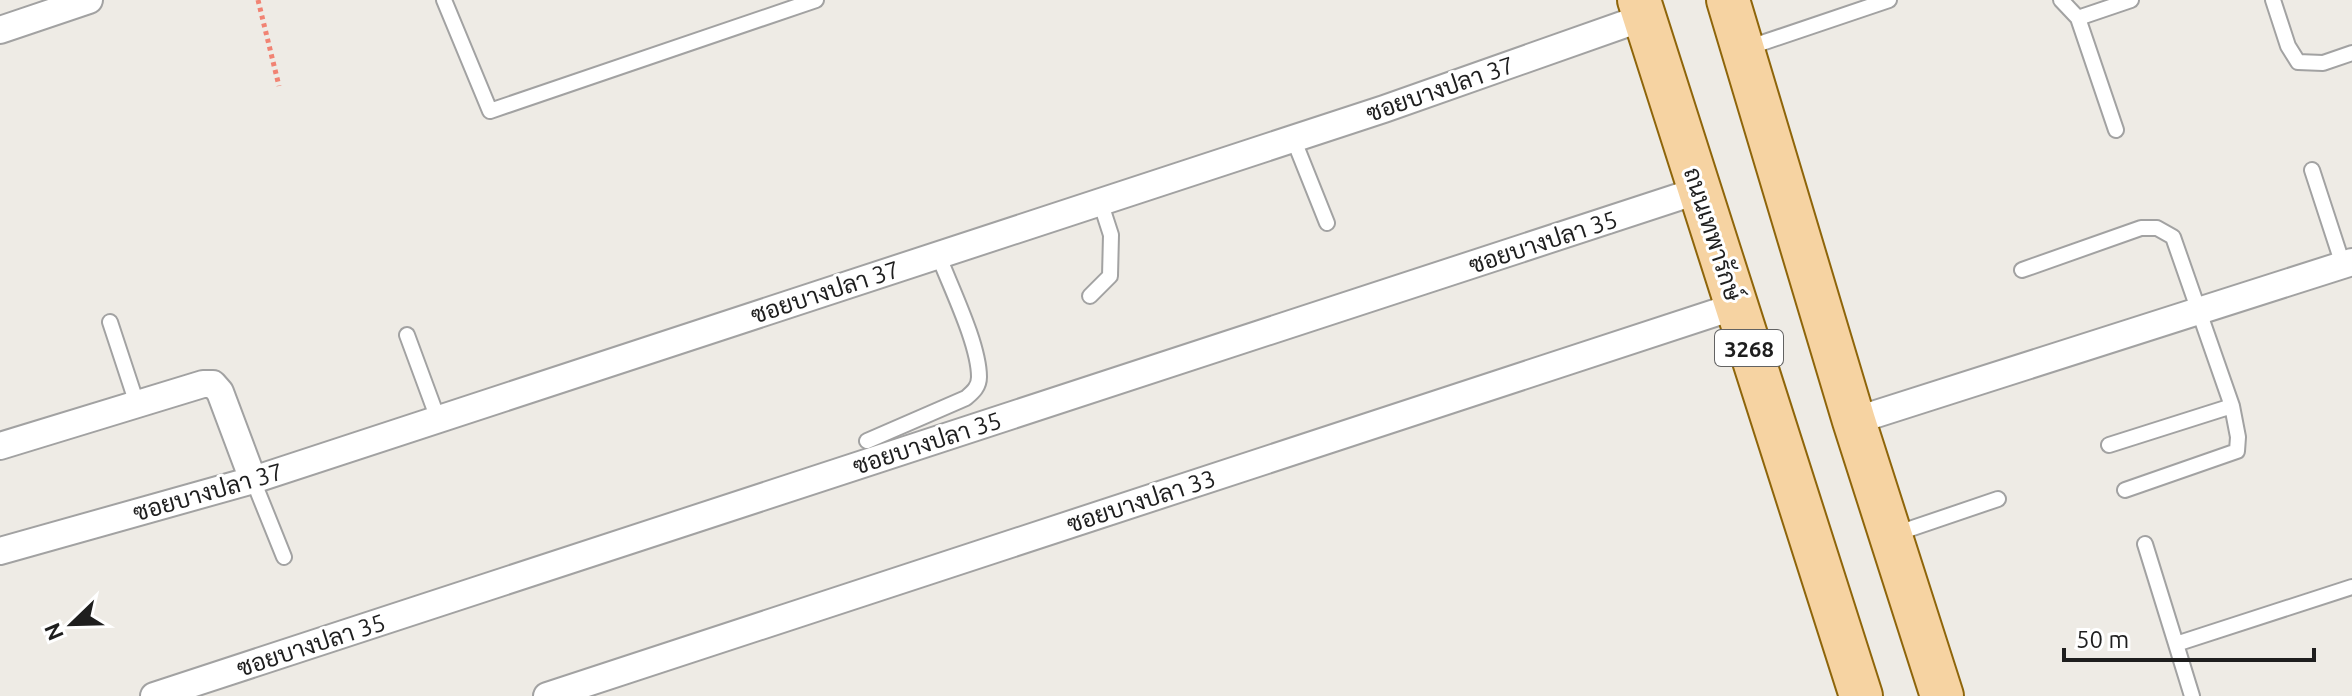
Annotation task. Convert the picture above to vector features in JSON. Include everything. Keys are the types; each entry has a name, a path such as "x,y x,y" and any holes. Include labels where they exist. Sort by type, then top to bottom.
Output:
{"main road":[{"path":"1728,0 1854,421 1942,696"},
{"name":"ถนนเทพารักษ์","path":"1642,9 1861,696"}],"street":[{"path":"0,30 46,7 89,0"},
{"name":"ซอยบางปลา 37","path":"0,551 253,480 1384,109 1642,9"},
{"name":"ซอยบางปลา 35","path":"154,696 1700,190"},
{"path":"1854,421 2348,263"},
{"name":"ซอยบางปลา 33","path":"547,696 1736,306"},
{"path":"0,446 203,384 213,384 220,392 253,480"}],"lane":[{"path":"444,0 490,111 816,0"},
{"path":"1743,50 1889,0"},
{"path":"2061,0 2078,18 2116,130"},
{"path":"2078,18 2131,0"},
{"path":"2273,0 2288,46 2298,62 2323,63 2352,53"},
{"path":"1293,138 1327,223"},
{"path":"2312,170 2348,263"},
{"path":"1090,296 1110,276 1111,235 1100,201"},
{"path":"2022,270 2141,228 2157,228 2173,237 2232,406 2238,437 2237,451 2125,490"},
{"path":"867,441 966,398 976,389 979,376 973,349 938,254"},
{"path":"110,322 137,404"},
{"path":"407,335 438,419"},
{"path":"2109,445 2232,406"},
{"path":"253,480 284,557"},
{"path":"1890,535 1998,499"},
{"path":"2145,544 2192,696"},
{"path":"2176,644 2352,587"}],"path":[{"path":"258,0 279,86"}]}
